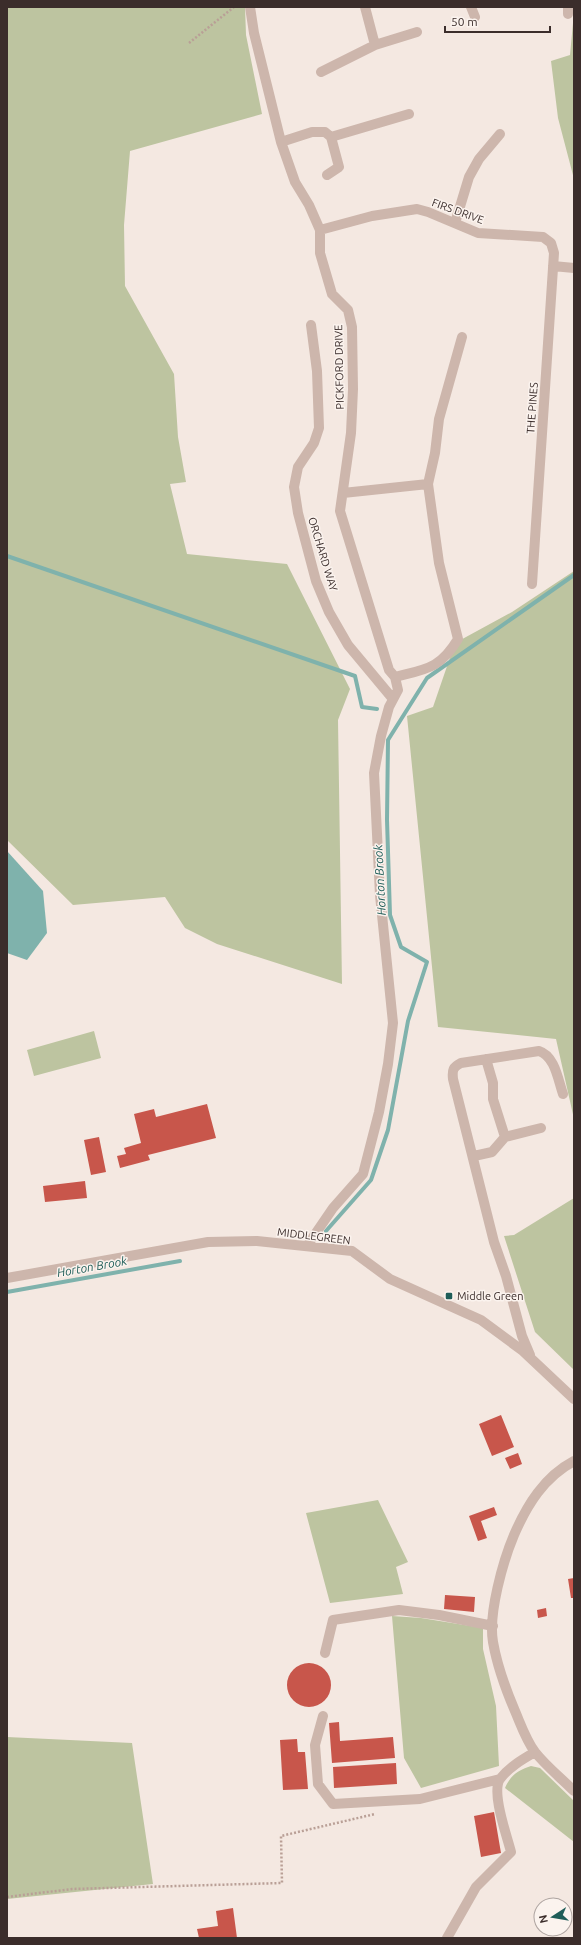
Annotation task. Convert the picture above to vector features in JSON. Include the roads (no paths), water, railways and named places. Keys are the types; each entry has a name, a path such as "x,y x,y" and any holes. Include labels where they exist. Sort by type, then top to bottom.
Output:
{"street":[{"name":"PICKFORD DRIVE","path":"250,7 254,33 280,142 295,182 309,205 320,230 320,253 332,294 348,310 352,327 353,389 351,433 340,510 389,670 395,676 396,694"},
{"path":"365,7 375,45"},
{"path":"471,7 475,18"},
{"path":"321,72 375,45 417,32"},
{"path":"331,137 409,114"},
{"path":"280,142 312,132 325,132 331,137 338,168 327,175"},
{"path":"455,223 469,177 479,159 500,134"},
{"name":"FIRS DRIVE","path":"320,230 372,216 416,209 478,233 543,237"},
{"name":"THE PINES","path":"532,584 554,253 551,243 543,237"},
{"path":"553,266 574,268"},
{"name":"ORCHARD WAY","path":"311,325 317,371 319,428 314,443 298,467 294,487 298,513 316,580 329,612 348,645 396,694"},
{"path":"395,676 431,668 449,654 458,639 439,563 428,484 435,453 439,419 462,337"},
{"path":"342,493 428,484"},
{"path":"307,1246 333,1208 363,1174 379,1112 388,1064 393,1023 380,895 374,774 381,736 396,694"},
{"path":"530,1357 522,1336 506,1276 494,1242 452,1070 455,1066 461,1063 539,1051 544,1053 553,1065 563,1094"},
{"path":"486,1059 493,1083 493,1099 505,1138"},
{"path":"474,1156 492,1152 505,1138 542,1128"},
{"name":"MIDDLEGREEN","path":"7,1278 208,1242 257,1241 352,1251 390,1279 481,1320 530,1357 574,1399"},
{"path":"574,1461 564,1466 540,1488 520,1520 507,1550 494,1606 492,1641 507,1694 535,1752 574,1791"},
{"path":"325,1653 333,1620 399,1610 471,1621 493,1626"},
{"path":"324,1716 316,1746 318,1784 333,1804 420,1799 500,1779 514,1765 535,1752"},
{"path":"447,1938 476,1887 511,1852 497,1794 500,1779"}],"water":[{"path":"7,851 43,891 47,933 27,960 7,953"}],"waterway":[{"path":"7,556 355,676 362,707 377,709"},
{"name":"Horton Brook","path":"326,1231 371,1180 388,1130 408,1021 427,962 401,947 390,915 387,820 388,740 427,678 574,575"},
{"name":"Horton Brook","path":"7,1292 180,1261"}],"place":[{"name":"Middle Green","path":"449,1296"}]}
